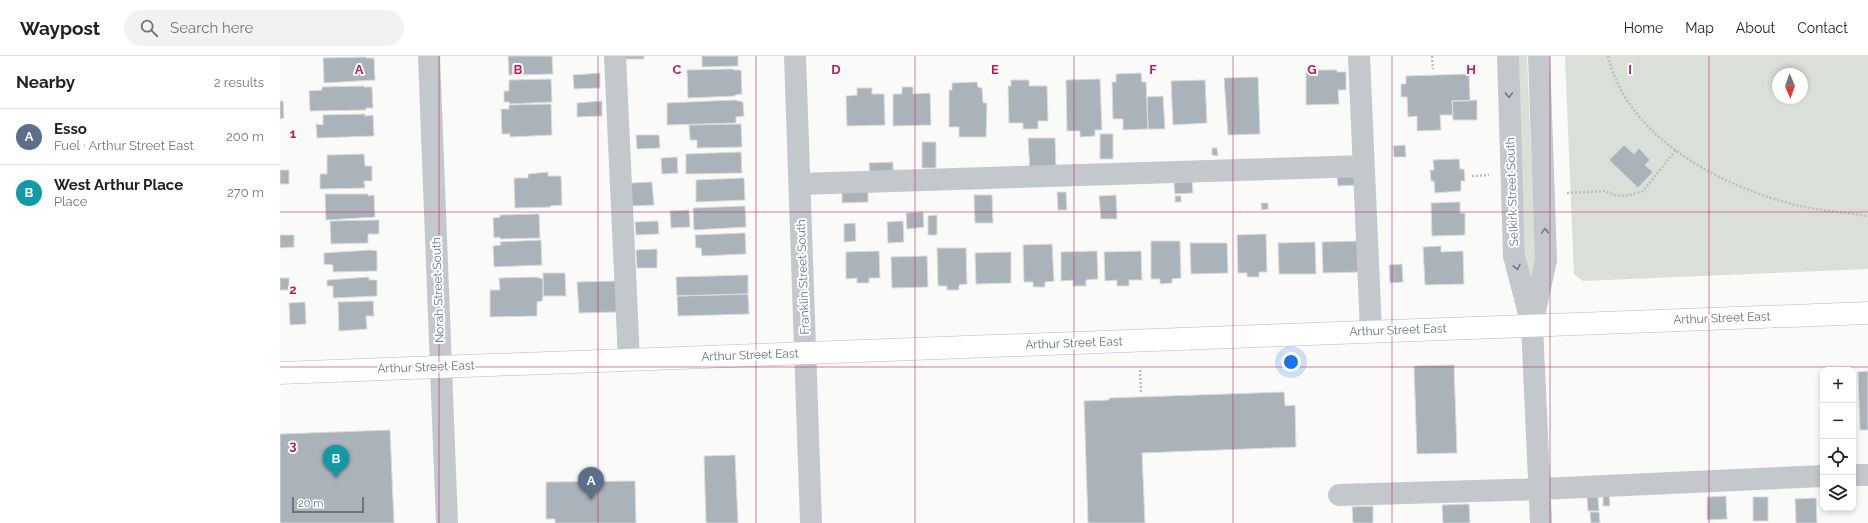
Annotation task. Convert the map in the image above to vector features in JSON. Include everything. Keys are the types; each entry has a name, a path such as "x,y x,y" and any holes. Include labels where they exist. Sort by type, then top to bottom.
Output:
{"main road":[{"name":"Arthur Street East","path":"280,373 1868,313"}],"street":[{"name":"Norah Street South","path":"429,56 447,523"},
{"path":"615,56 629,360"},
{"name":"Franklin Street South","path":"795,56 811,523"},
{"path":"1359,56 1370,331"},
{"name":"Selkirk Street South","path":"1508,56 1514,256 1532,325 1541,523"},
{"name":"Selkirk Street South","path":"1532,325 1546,260 1539,56"},
{"path":"800,184 1363,166"},
{"path":"1856,475 1868,475"},
{"path":"1339,495 1540,489 1820,476"}],"path":[{"path":"1432,56 1433,69"},
{"path":"1608,56 1610,66 1625,97 1648,126 1676,150 1706,170 1761,195 1810,208 1868,216"},
{"path":"1544,194 1605,191 1616,196 1630,195 1643,191 1676,150"},
{"path":"1140,370 1142,393"}],"shaded area":[{"path":"1518,56 1527,56 1536,271 1531,278 1526,275"},
{"path":"1565,56 1868,56 1868,269 1583,281 1574,274"}],"building":[{"path":"508,56 552,56 553,74 509,75"},
{"path":"622,56 644,56 644,59 622,59"},
{"path":"702,56 738,56 738,66 702,67"},
{"path":"323,58 374,58 375,80 324,83"},
{"path":"687,70 741,70 742,94 735,96 688,98"},
{"path":"1306,70 1337,70 1337,72 1346,72 1346,90 1338,90 1339,104 1306,105"},
{"path":"600,73 600,88 574,89 573,75"},
{"path":"1141,73 1142,82 1146,82 1148,129 1123,130 1123,119 1113,119 1112,82 1116,82 1116,74"},
{"path":"1469,74 1470,101 1452,101 1453,115 1440,115 1441,130 1417,131 1417,116 1408,117 1407,97 1401,97 1401,84 1406,84 1406,76"},
{"path":"1258,77 1260,134 1228,135 1224,78"},
{"path":"551,79 552,102 510,104 509,102 504,102 504,91 509,91 509,80"},
{"path":"1100,79 1102,130 1095,130 1095,136 1080,137 1080,131 1067,131 1066,80"},
{"path":"1011,80 1029,80 1029,86 1047,86 1048,121 1038,121 1038,129 1023,129 1023,123 1009,123 1008,86 1011,86"},
{"path":"1205,80 1207,123 1173,125 1171,81"},
{"path":"977,82 978,87 982,88 983,103 987,103 986,137 959,137 959,127 949,127 949,90 952,90 952,83"},
{"path":"322,87 372,87 373,108 366,108 366,110 310,111 309,91 322,90"},
{"path":"902,87 913,87 913,94 930,93 931,125 893,126 893,94 902,94"},
{"path":"857,88 872,88 872,94 884,94 885,125 847,126 846,96 857,95"},
{"path":"1163,96 1165,129 1148,129 1147,97"},
{"path":"735,100 743,102 744,116 736,117 736,123 667,125 667,103"},
{"path":"1477,100 1477,120 1453,120 1452,101"},
{"path":"280,101 283,101 284,118 280,119"},
{"path":"602,101 602,116 577,117 577,103"},
{"path":"551,104 552,135 510,137 510,134 502,134 501,109 509,109 509,105"},
{"path":"365,114 365,116 373,115 374,136 317,138 316,124 323,125 323,115"},
{"path":"741,124 742,147 697,148 697,140 690,140 689,125"},
{"path":"1100,134 1113,134 1113,159 1100,159"},
{"path":"636,135 659,135 660,148 637,149"},
{"path":"1028,138 1055,138 1056,170 1030,171"},
{"path":"922,142 936,142 936,168 922,168"},
{"path":"1405,145 1406,157 1394,157 1393,146"},
{"path":"1624,145 1634,154 1639,148 1650,160 1645,165 1653,172 1638,188 1609,160"},
{"path":"1212,148 1217,148 1218,156 1212,155"},
{"path":"741,152 742,173 686,174 686,154"},
{"path":"364,154 365,166 372,166 372,181 364,181 365,188 320,189 320,174 327,174 327,155"},
{"path":"677,157 678,173 662,174 661,158"},
{"path":"1459,159 1460,169 1464,169 1465,181 1461,181 1461,191 1435,193 1434,181 1431,181 1430,170 1434,170 1433,160"},
{"path":"893,162 893,178 870,178 869,163"},
{"path":"280,170 289,170 289,184 280,184"},
{"path":"548,172 548,176 561,176 562,205 550,206 551,207 515,208 514,178 528,178 528,174"},
{"path":"1337,176 1355,176 1356,185 1338,186"},
{"path":"744,178 745,200 696,202 696,180"},
{"path":"1192,181 1193,193 1175,194 1174,183"},
{"path":"652,182 654,205 632,206 631,183"},
{"path":"868,190 868,202 842,203 842,191"},
{"path":"1057,192 1066,192 1067,210 1058,210"},
{"path":"325,194 374,195 375,217 326,220"},
{"path":"974,195 992,195 993,223 975,223"},
{"path":"1116,195 1117,219 1101,219 1099,196"},
{"path":"1175,196 1181,196 1181,202 1175,202"},
{"path":"1460,202 1460,213 1465,213 1465,235 1432,236 1431,203"},
{"path":"1261,203 1268,203 1268,209 1262,210"},
{"path":"745,206 746,227 694,230 693,208"},
{"path":"689,210 690,227 671,228 670,211"},
{"path":"923,212 924,227 907,229 906,213"},
{"path":"539,214 540,238 494,238 493,218 500,217 500,215"},
{"path":"937,215 937,235 928,235 928,216"},
{"path":"379,220 379,234 368,234 368,243 331,244 330,221"},
{"path":"658,221 659,234 636,235 635,222"},
{"path":"903,221 904,242 888,243 887,222"},
{"path":"855,223 856,241 844,242 844,224"},
{"path":"745,233 746,254 702,256 701,248 696,248 695,235"},
{"path":"1266,234 1267,272 1259,272 1259,277 1247,277 1247,273 1238,273 1237,235"},
{"path":"280,235 294,235 294,247 280,248"},
{"path":"541,240 542,265 494,267 493,246 501,245 500,242"},
{"path":"1151,241 1180,241 1181,278 1172,279 1172,283 1160,284 1160,279 1151,279"},
{"path":"1359,241 1360,272 1323,273 1322,242"},
{"path":"1315,242 1316,274 1279,274 1278,243"},
{"path":"1190,243 1227,243 1228,273 1191,274"},
{"path":"1052,244 1054,281 1045,282 1045,287 1033,287 1033,282 1024,282 1023,245"},
{"path":"1441,246 1441,252 1463,251 1464,284 1425,285 1423,247"},
{"path":"937,248 966,248 967,284 959,285 959,290 947,290 947,286 938,286"},
{"path":"657,249 657,268 637,268 636,250"},
{"path":"370,250 377,251 377,271 333,272 333,265 324,264 324,253"},
{"path":"879,251 880,278 869,278 869,283 857,283 857,278 846,279 846,252"},
{"path":"1097,251 1098,279 1086,280 1086,286 1073,286 1073,280 1061,281 1061,252"},
{"path":"1141,251 1142,280 1129,280 1129,286 1117,286 1117,280 1105,281 1104,252"},
{"path":"1011,252 1011,283 976,284 975,253"},
{"path":"927,256 928,287 892,288 891,257"},
{"path":"1402,264 1403,282 1390,283 1389,265"},
{"path":"543,273 565,273 566,296 543,296"},
{"path":"748,275 748,294 677,296 676,277"},
{"path":"369,277 369,280 377,280 377,296 333,298 333,286 327,286 327,280"},
{"path":"536,277 543,279 543,296 542,301 537,302 537,316 490,317 490,290 500,290 499,278"},
{"path":"280,278 289,278 289,290 280,290"},
{"path":"616,281 617,312 579,313 577,282"},
{"path":"748,294 749,314 678,316 677,296"},
{"path":"373,301 374,316 366,316 367,329 339,331 338,302"},
{"path":"305,302 306,324 290,325 289,303"},
{"path":"1454,365 1457,453 1417,454 1414,366"},
{"path":"1868,371 1868,430 1860,430 1858,372"},
{"path":"1284,392 1285,406 1295,405 1296,447 1142,453 1145,523 1088,523 1084,401 1109,400 1109,398"},
{"path":"390,430 394,523 280,523 280,434"},
{"path":"735,455 738,523 706,523 704,456"},
{"path":"635,481 636,523 555,523 555,519 546,519 546,482"},
{"path":"1609,495 1610,506 1603,506 1603,496"},
{"path":"1726,496 1727,519 1707,520 1707,497"},
{"path":"1587,497 1598,497 1599,511 1588,511"},
{"path":"1753,497 1768,497 1768,521 1753,521"},
{"path":"1816,498 1817,523 1796,523 1795,499"},
{"path":"1469,504 1470,523 1443,523 1442,505"},
{"path":"1373,506 1373,523 1353,523 1352,507"},
{"path":"1590,512 1599,512 1600,523 1591,523"}],"place":[{"name":"West Arthur Place","path":"336,478"},
{"name":"Esso","path":"591,500"}]}
